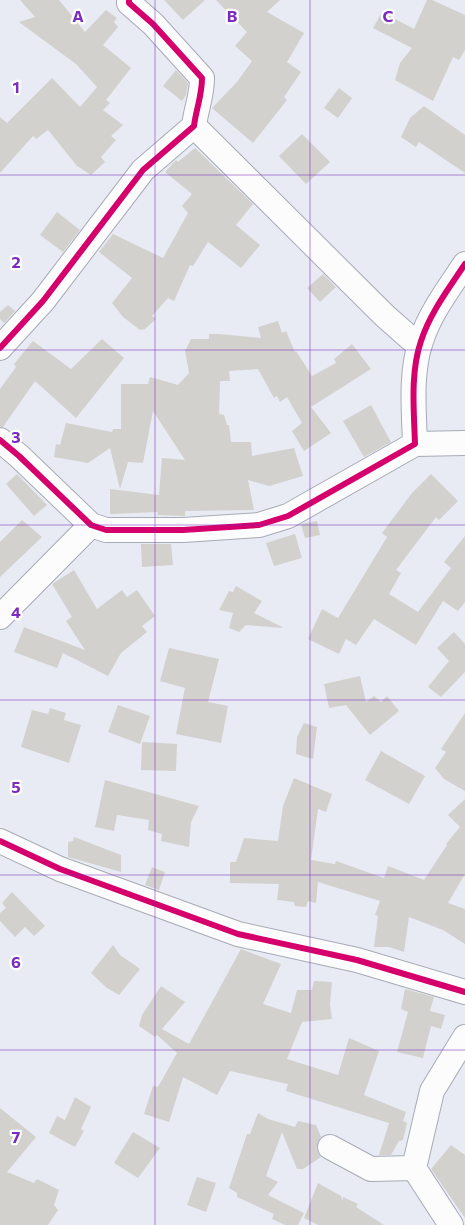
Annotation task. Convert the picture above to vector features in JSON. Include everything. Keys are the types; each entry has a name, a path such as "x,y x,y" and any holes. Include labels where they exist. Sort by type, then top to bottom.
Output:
{"street":[{"path":"0,348 42,300 143,170 194,126 196,110 202,98 202,78 153,24 129,4 129,0"},
{"path":"194,126 385,316 419,346"},
{"path":"415,444 414,389 419,346 442,298 465,264"},
{"path":"0,440 20,456 90,525 106,530 259,525 288,516 415,444 465,444"},
{"path":"0,617 90,525"},
{"path":"0,841 60,869 238,934 356,960 465,992"},
{"path":"451,1225 414,1168 432,1091 465,1037"},
{"path":"330,1147 371,1169 414,1168"}],"building":[{"path":"20,0 59,0 85,32 106,10 117,18 114,22 118,27 103,45 131,68 106,100 110,103 103,110 123,125 111,136 116,140 101,157 105,162 91,175 77,166 48,130 36,139 33,136 0,173 0,117 7,123 52,78 80,107 97,87 76,64 19,22 35,17"},
{"path":"164,0 205,0 183,20"},
{"path":"216,0 280,0 267,12 304,33 287,62 301,72 284,97 287,100 253,143 212,108 237,82 252,61 235,46 247,32"},
{"path":"427,0 432,0 465,15 465,50 459,60 453,57 433,101 395,80 400,63 412,48 373,28 382,12 414,29"},
{"path":"176,70 188,83 186,95 182,101 163,86"},
{"path":"339,88 352,98 338,118 324,108"},
{"path":"424,106 465,135 465,173 419,142 416,147 401,137 410,118"},
{"path":"302,134 330,162 306,184 279,156"},
{"path":"195,148 253,204 236,225 260,245 241,268 208,242 193,266 190,265 174,301 168,298 152,316 156,319 145,329 140,330 123,317 112,303 132,278 99,252 113,234 163,258 188,213 182,206 192,194 165,172 176,160 178,162"},
{"path":"57,212 80,230 63,252 40,235"},
{"path":"323,274 336,287 320,302 307,288"},
{"path":"8,305 15,311 4,323 0,319 0,312"},
{"path":"278,321 282,333 286,331 295,352 312,376 336,363 334,359 352,344 371,369 311,407 331,433 304,451 292,431 302,423 287,397 280,402 277,396 274,398 258,369 229,371 230,381 220,381 219,414 224,415 227,425 229,425 231,442 251,442 252,456 294,448 303,476 269,486 248,480 254,510 185,511 185,516 157,515 158,512 110,514 110,489 159,495 162,458 185,460 153,411 143,463 128,462 120,489 110,448 88,463 54,457 56,444 60,445 66,423 112,432 113,429 121,429 121,384 148,384 150,377 178,385 189,373 185,351 191,339 209,339 209,334 261,338 258,327"},
{"path":"102,339 124,358 76,418 35,381 3,427 0,427 0,389 16,367 14,364 33,341 71,369"},
{"path":"371,405 391,442 364,457 343,421"},
{"path":"17,474 47,505 34,516 6,484"},
{"path":"431,474 458,501 439,520 436,517 396,570 401,573 389,594 418,612 451,568 444,562 465,536 465,602 458,611 443,601 416,645 374,619 356,645 346,639 339,654 308,639 322,609 338,618 387,537 382,533 412,493"},
{"path":"22,520 42,537 0,577 0,542"},
{"path":"317,521 320,535 305,538 301,524"},
{"path":"295,534 302,558 274,566 266,543"},
{"path":"141,544 171,544 173,565 142,567"},
{"path":"74,570 97,609 122,590 127,597 137,590 155,616 142,626 147,632 121,653 108,676 63,653 57,668 14,652 24,627 85,650 66,621 72,617 52,584"},
{"path":"236,586 262,601 254,613 284,628 246,625 239,632 229,628 233,613 219,610 229,591 233,592"},
{"path":"454,632 465,644 465,672 441,697 428,687 449,661 437,648"},
{"path":"169,648 219,659 208,702 228,706 221,743 176,734 185,688 160,681"},
{"path":"360,676 366,702 374,696 381,702 387,696 399,711 370,735 346,705 329,708 324,684"},
{"path":"118,705 150,716 140,744 108,732"},
{"path":"50,708 66,713 64,720 81,725 69,763 21,747 32,710 48,714"},
{"path":"465,713 465,791 444,779 435,768 446,752 441,749"},
{"path":"304,723 317,727 313,759 296,754 297,737"},
{"path":"142,742 177,744 176,771 141,770"},
{"path":"381,751 425,776 409,804 365,780"},
{"path":"294,778 332,794 326,812 318,809 311,860 335,864 336,861 384,878 388,866 424,880 446,844 460,827 448,815 465,799 465,874 448,903 465,909 465,944 443,930 409,917 404,952 389,947 374,947 378,916 375,915 380,901 318,882 316,903 308,901 306,907 295,906 294,902 277,900 279,884 230,883 230,862 236,862 244,838 278,841 283,806"},
{"path":"105,780 199,806 191,822 189,847 161,841 162,834 148,830 149,820 117,815 114,831 95,827"},
{"path":"74,837 121,855 121,872 68,857 68,842 73,841"},
{"path":"152,867 165,872 159,890 145,885"},
{"path":"12,892 45,926 34,936 25,927 15,937 0,921 0,913 6,908 2,903"},
{"path":"113,945 120,955 140,969 119,995 107,988 91,973"},
{"path":"241,949 281,964 263,1004 291,1013 297,990 312,990 314,981 332,982 330,1004 332,1019 302,1022 287,1059 338,1075 349,1038 379,1051 364,1095 406,1112 403,1121 407,1123 403,1140 399,1141 391,1155 379,1155 389,1123 286,1091 288,1084 230,1071 217,1095 183,1077 169,1122 144,1114 153,1086 158,1087 177,1053 157,1035 155,1037 139,1026 142,1015 161,986 185,1002 162,1029 189,1044"},
{"path":"405,989 434,997 430,1011 445,1015 441,1029 431,1026 423,1058 397,1052 408,1012 401,1009"},
{"path":"75,1097 91,1107 81,1129 84,1131 75,1147 49,1133 57,1116 65,1120"},
{"path":"0,1108 36,1137 7,1172 34,1183 37,1179 59,1190 54,1205 58,1210 48,1225 0,1225"},
{"path":"258,1113 268,1119 295,1127 298,1121 316,1125 321,1137 316,1148 321,1157 303,1169 297,1169 282,1132 266,1176 278,1182 268,1195 304,1213 298,1225 285,1225 272,1219 274,1214 237,1197 237,1193 229,1188 247,1134 250,1134"},
{"path":"133,1132 160,1148 138,1178 114,1163"},
{"path":"451,1145 465,1155 465,1218 431,1169"},
{"path":"197,1177 216,1183 206,1212 187,1205"},
{"path":"318,1183 341,1196 343,1201 343,1197 358,1204 356,1207 384,1225 318,1225 304,1218"}],"cycle path":[{"path":"0,348 43,301 143,170 194,126 202,78 153,24 129,3 129,0"},
{"path":"0,440 91,525 106,530 183,530 259,525 288,516 415,444 414,379 421,341 435,311 465,264"},
{"path":"0,841 60,869 238,934 357,960 465,992"}]}
